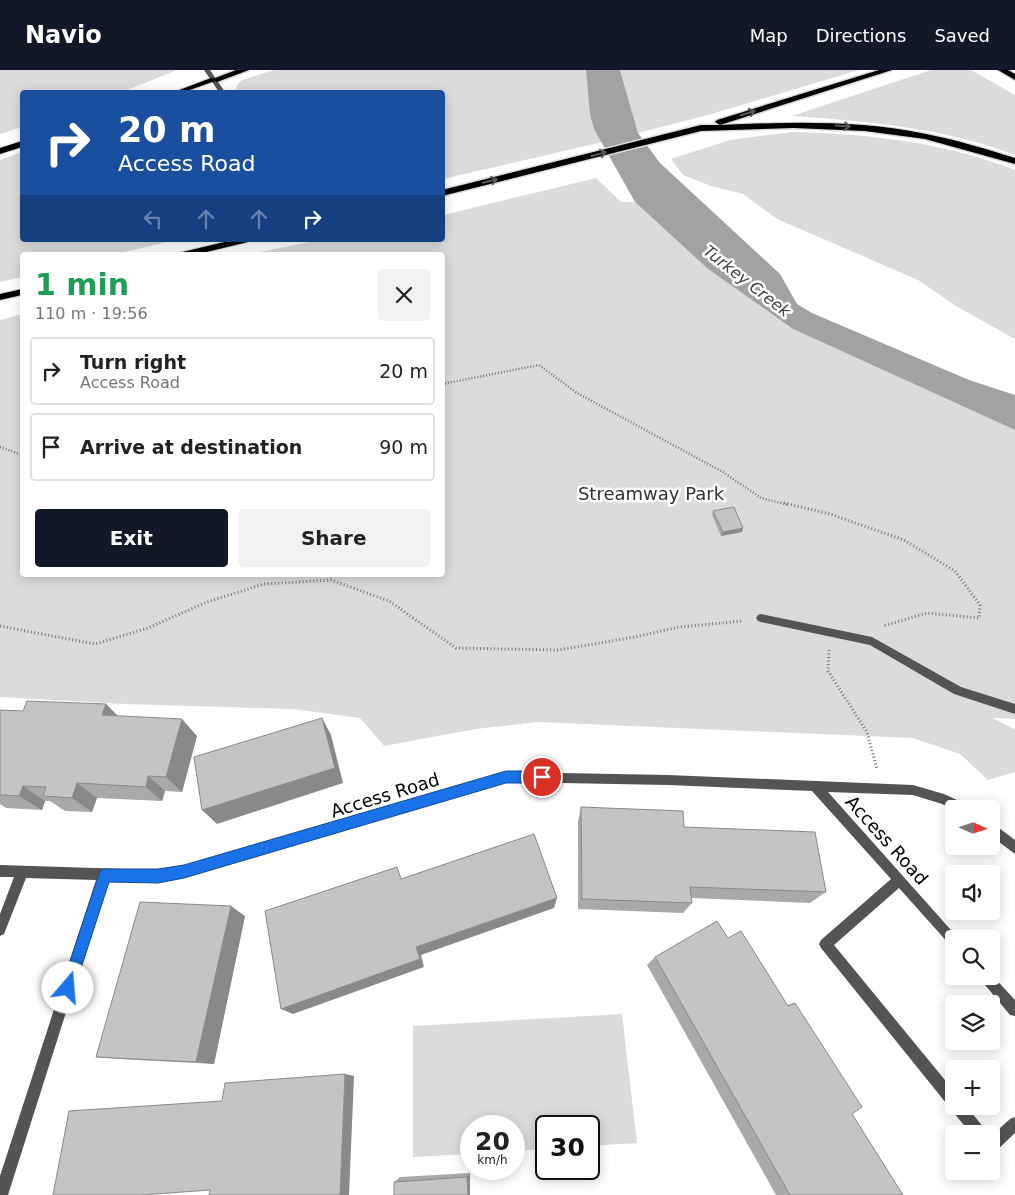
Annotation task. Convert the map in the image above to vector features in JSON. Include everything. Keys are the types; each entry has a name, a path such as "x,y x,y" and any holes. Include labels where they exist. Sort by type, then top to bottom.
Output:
{"highway":[{"path":"184,90 245,70"},
{"path":"445,192 701,128 888,70"},
{"path":"1002,70 1015,77"},
{"path":"701,128 794,125 865,128 926,136 1015,161"},
{"path":"0,152 20,145"},
{"path":"194,252 237,242"},
{"path":"0,297 20,292"}],"street":[{"path":"207,70 221,90"},
{"path":"761,618 872,641 958,691 1015,709"},
{"name":"Access Road","path":"0,871 158,876 197,869 506,777 814,785 927,793 945,801"},
{"name":"Access Road","path":"814,785 945,931"},
{"path":"1000,834 1013,843"},
{"path":"0,930 22,872"},
{"path":"1,1195 104,875"},
{"path":"899,880 825,944 945,1091"},
{"path":"993,985 1015,1010"},
{"path":"964,1115 973,1125"},
{"path":"1000,1138 1015,1124"}],"path":[{"path":"445,383 539,365 577,393 723,472 761,498 830,514 904,540 955,571 980,605 979,618 927,613 883,626"},
{"path":"0,448 20,454"},
{"path":"0,626 95,644 148,628 207,602 264,584 331,580 389,601 456,648 558,650 635,637 679,627 743,621"},
{"path":"828,671 867,732 883,789"}],"green space":[{"path":"0,70 175,70 127,90 20,90 20,128 0,134"},
{"path":"274,70 586,70 594,129 603,142 445,179 445,90 237,90 237,85 242,80"},
{"path":"620,70 859,70 708,115 638,133"},
{"path":"931,70 971,70 1015,95 1015,155 961,138 905,127 792,116"},
{"path":"792,132 849,135 905,141 988,160 1015,170 1015,339 956,306 918,280 777,219 743,194 711,186 683,175 671,159 730,140"},
{"path":"20,153 20,242 167,242 125,252 20,252 20,277 0,282 0,160"},
{"name":"Streamway Park","path":"596,178 621,202 635,202 708,269 793,329 1015,430 1015,719 992,718 1015,729 1015,772 988,780 960,754 913,738 538,722 476,729 384,746 360,718 293,709 124,704 0,697 0,320 20,315 20,577 445,577 445,252 260,252 309,242 445,242 445,215"},
{"path":"622,1014 637,1143 600,1145 600,1115 535,1115 535,1150 525,1150 525,1115 460,1115 460,1155 413,1157 413,1026"}],"water":[{"name":"Turkey Creek","path":"586,70 620,70 638,133 660,163 780,274 797,304 812,313 969,380 1015,395 1015,430 793,329 708,269 635,202 594,129 590,114"}],"building":[{"path":"734,507 743,528 723,532 713,511"},
{"path":"27,701 106,704 102,715 182,719 166,777 148,776 146,787 77,783 72,798 43,796 46,787 23,786 19,796 0,795 0,710 23,711"},
{"path":"322,718 335,768 202,810 194,757"},
{"path":"581,807 683,811 684,827 815,832 826,892 690,887 692,903 582,899"},
{"path":"534,834 557,898 416,947 420,959 281,1009 265,911 397,867 401,879"},
{"path":"140,902 231,906 196,1062 96,1057"},
{"path":"717,921 728,938 741,931 788,1006 795,1003 862,1107 852,1114 903,1195 790,1195 655,957"},
{"path":"345,1074 340,1195 209,1195 210,1190 141,1195 53,1195 69,1111 222,1101 225,1083"},
{"path":"460,1177 460,1180 467,1180 468,1195 394,1195 394,1182"}],"route":[{"path":"68,988 104,875 158,876 184,872 506,777 542,777"}]}
